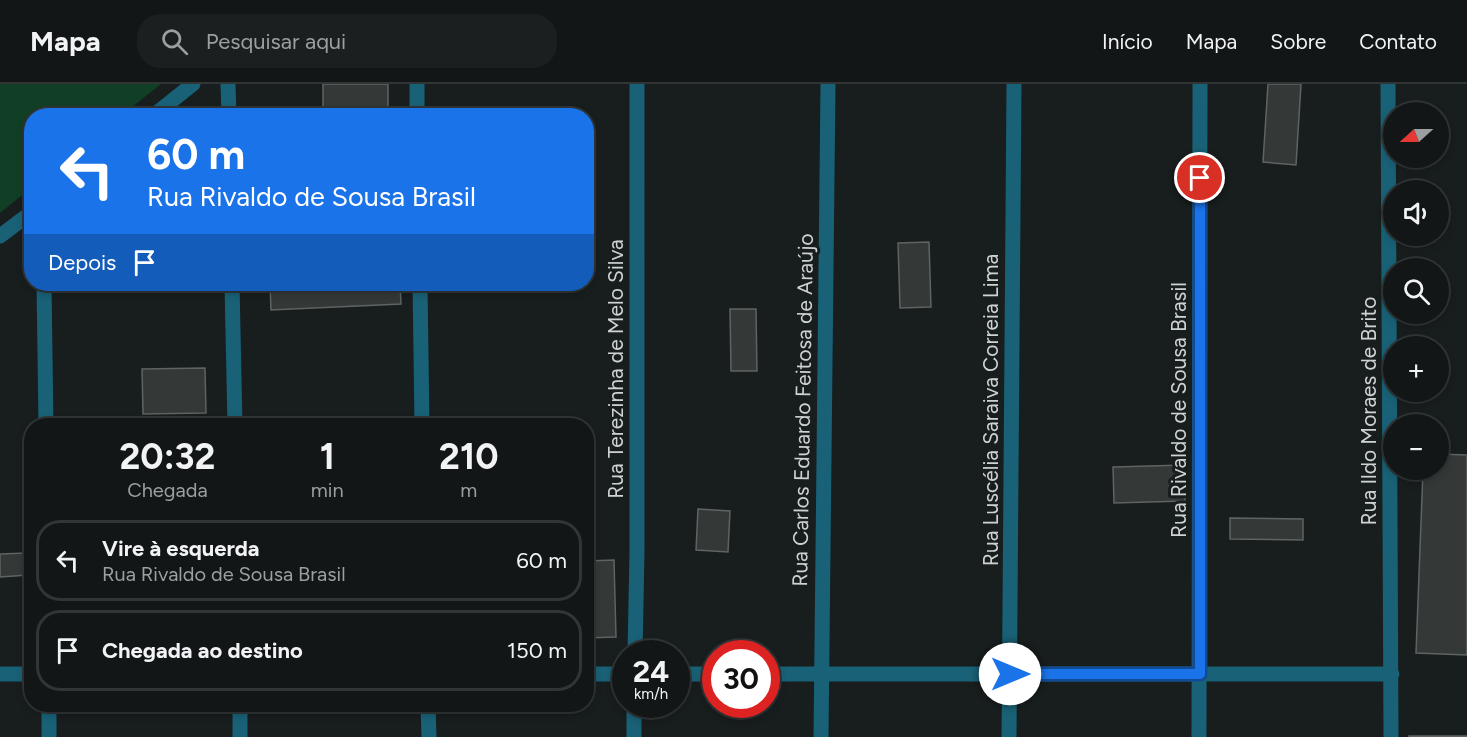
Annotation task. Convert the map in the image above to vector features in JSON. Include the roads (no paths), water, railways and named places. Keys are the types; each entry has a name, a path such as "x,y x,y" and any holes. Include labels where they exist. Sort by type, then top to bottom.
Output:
{"street":[{"path":"163,108 193,84"},
{"path":"228,84 229,108"},
{"path":"417,84 417,108"},
{"name":"Rua Terezinha de Melo Silva","path":"635,640 637,84"},
{"name":"Rua Carlos Eduardo Feitosa de Araújo","path":"821,737 828,84"},
{"name":"Rua Luscélia Saraiva Correia Lima","path":"1010,737 1014,84"},
{"name":"Rua Rivaldo de Sousa Brasil","path":"1199,737 1200,84"},
{"name":"Rua Ildo Moraes de Brito","path":"1388,84 1391,737"},
{"path":"0,236 24,218"},
{"path":"44,291 46,418"},
{"path":"232,291 235,418"},
{"path":"420,291 422,418"},
{"path":"0,674 24,674"},
{"path":"594,674 612,674"},
{"path":"780,674 1392,674"},
{"path":"49,712 49,737"},
{"path":"240,712 240,737"},
{"path":"428,712 429,737"},
{"path":"634,718 634,737"}]}
